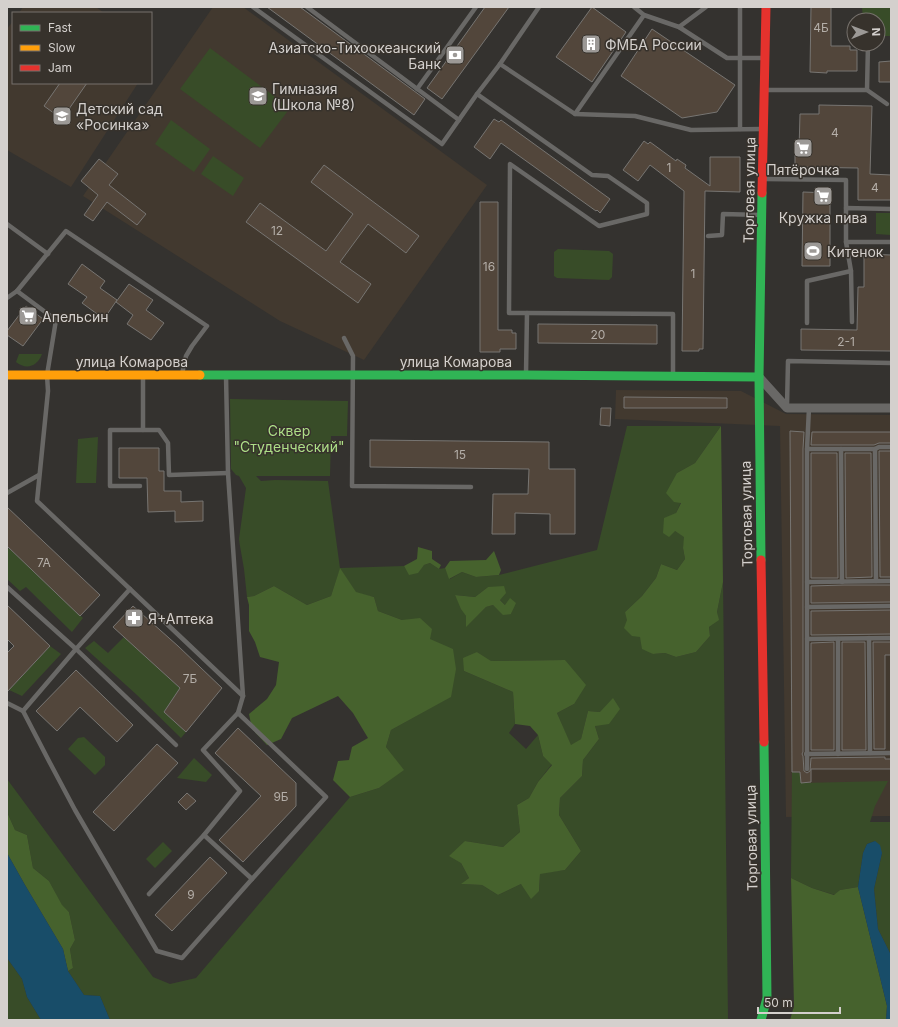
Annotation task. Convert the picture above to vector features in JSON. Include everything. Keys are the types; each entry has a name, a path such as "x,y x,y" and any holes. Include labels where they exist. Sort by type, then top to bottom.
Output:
{"street":[{"name":"Торговая улица","path":"762,1020 767,998 759,377 766,7"},
{"name":"улица Комарова","path":"7,375 226,374 759,377"},
{"path":"759,377 787,408 891,408"}],"lane":[{"path":"253,7 442,144 539,7"},
{"path":"307,7 459,120"},
{"path":"417,89 476,7"},
{"path":"634,7 644,15 680,27 727,58 766,58"},
{"path":"680,27 706,7"},
{"path":"740,7 740,129"},
{"path":"575,114 644,15"},
{"path":"867,90 868,52"},
{"path":"500,64 575,114 635,116 691,130 764,129"},
{"path":"765,90 867,90 887,104"},
{"path":"477,94 592,175 608,176 647,202 647,214 599,226 510,164 509,313 673,314 673,376"},
{"path":"763,180 846,180 846,242 851,271 852,322"},
{"path":"846,208 891,209"},
{"path":"708,236 722,235 723,214 762,215"},
{"path":"7,224 48,254"},
{"path":"7,298 17,291 66,231 207,326 186,356 182,374"},
{"path":"846,242 891,242"},
{"path":"807,323 807,281 851,271"},
{"path":"17,291 56,320 47,375 48,390 37,501 243,696"},
{"path":"526,375 527,313"},
{"path":"344,338 353,356 352,486 471,487"},
{"path":"787,408 788,361 891,363"},
{"path":"149,894 204,835 240,791 204,750 238,713 243,696 228,473 226,374"},
{"path":"143,375 143,430"},
{"path":"807,769 807,449 809,408"},
{"path":"140,486 110,486 110,430 159,430 168,443 170,475 228,473"},
{"path":"807,449 875,449 879,447 891,447"},
{"path":"841,449 842,582"},
{"path":"875,449 876,581"},
{"path":"7,493 39,475"},
{"path":"807,582 891,582"},
{"path":"7,588 76,649 176,745"},
{"path":"23,711 130,589"},
{"path":"807,607 891,606"},
{"path":"869,638 870,753"},
{"path":"807,639 891,638"},
{"path":"838,639 838,754"},
{"path":"7,703 23,711 75,810 157,952 182,958 326,796 238,713"},
{"path":"806,754 891,753"},
{"path":"204,835 252,879"}],"shaded area":[{"path":"23,7 96,7 103,12 20,12"},
{"name":"Гимназия (Школа №8)","path":"213,7 243,7 487,185 364,360 280,321 83,196"},
{"name":"Детский сад «Росинка»","path":"12,22 12,84 137,84 71,187 7,150 7,29"},
{"path":"616,390 741,391 786,414 891,415 891,816 786,817 780,426 615,419"}],"green space":[{"path":"862,7 891,7 891,36 886,36 886,12 862,12"},
{"path":"210,48 290,108 260,148 180,89"},
{"path":"171,120 210,149 194,172 155,144"},
{"path":"213,156 244,178 233,196 201,174"},
{"path":"876,213 891,213 891,235 876,234"},
{"path":"558,249 609,251 613,254 612,277 609,280 557,278 554,276 554,252"},
{"path":"19,354 42,354 37,362 31,366 24,366 16,362"},
{"name":"Сквер \"Студенческий\"","path":"230,399 348,401 347,436 331,436 330,476 256,476 261,481 328,481 340,568 404,566 409,574 430,563 439,569 445,568 450,579 462,572 476,577 499,575 597,550 627,426 721,426 695,463 677,473 681,502 676,513 675,531 685,537 683,548 685,559 677,570 661,564 656,578 642,596 625,612 640,637 653,654 665,653 676,657 696,652 710,636 709,627 718,620 717,612 723,582 728,1020 110,1020 100,996 84,995 68,971 73,968 70,949 75,940 69,912 62,906 49,881 33,868 27,835 15,830 7,812 7,779 153,977 170,984 196,978 350,797 379,788 403,770 386,747 391,730 450,697 430,639 402,620 378,611 374,597 356,593 340,569 331,596 307,605 274,586 254,596 247,597 239,539 246,488 239,476 236,475 231,469","holes":["488,587 505,605 515,603 511,614 503,614 493,605 486,607 466,626 466,616 455,595 475,597","477,652 490,661 565,660 574,704 557,713 571,746 581,739 588,711 600,712 595,726 599,739 583,760 582,776 560,798 559,815 581,851 565,870 540,873 539,891 521,884 498,895 482,885 462,884 469,878 461,863 465,841 503,847 520,832 517,805 529,798 538,782 552,764 543,756 538,735 526,749 509,733 515,724 513,692 464,671"]},
{"path":"721,426 723,582 717,612 719,620 709,627 710,636 696,652 676,657 665,653 653,654 642,649 640,637 632,636 624,628 627,620 625,612 642,596 656,578 661,564 677,570 685,559 683,548 684,537 675,531 669,537 663,533 664,518 676,513 681,503 674,502 666,493 677,473 695,463"},
{"path":"98,437 96,483 76,483 78,439"},
{"path":"418,547 432,551 432,559 441,565 439,569 430,563 424,565 418,573 409,575 404,566 417,559"},
{"path":"9,548 83,618 72,632 26,587 20,591 7,579 7,550"},
{"path":"494,551 501,570 499,575 476,577 462,572 449,579 445,568 450,561 486,560"},
{"path":"340,568 356,592 374,597 378,611 402,620 420,618 432,629 430,639 453,649 456,669 451,697 391,730 386,747 404,770 379,788 350,797 333,780 338,761 349,760 352,747 368,738 353,713 338,696 292,718 281,739 267,745 252,729 249,714 267,699 276,685 279,662 260,657 255,642 249,631 249,605 247,597 254,596 274,586 307,605 331,596"},
{"path":"504,586 506,593 500,600 505,605 510,598 516,603 511,614 503,615 493,605 486,607 466,627 466,616 455,595 475,597 488,587"},
{"path":"124,637 180,688 164,712 186,732 181,738 137,695 85,648 94,641 108,653"},
{"path":"50,646 61,654 22,696 7,689 7,685 11,688"},
{"path":"477,652 491,661 565,660 586,685 574,704 557,713 571,745 581,739 588,711 600,712 613,698 620,709 609,724 595,726 599,739 583,760 582,776 560,798 559,815 581,851 565,870 540,874 539,891 531,899 521,884 498,895 482,885 461,884 469,878 461,863 449,856 465,841 503,847 520,832 517,805 529,798 538,782 552,765 543,756 538,735 530,726 515,724 513,692 464,671 463,658"},
{"path":"84,737 105,757 105,765 95,775 68,749 78,738"},
{"path":"194,758 212,775 206,782 177,778"},
{"path":"792,772 800,773 801,783 888,781 875,806 870,822 891,822 891,955 878,929 874,889 882,853 875,841 867,844 863,853 858,887 840,890 835,895 812,888 791,878"},
{"path":"7,812 15,830 27,835 33,868 49,881 62,905 69,912 75,940 70,949 73,968 68,971 63,949 7,853"},
{"path":"163,842 172,851 155,868 146,859"},
{"path":"791,878 812,888 834,895 840,890 858,887 887,1006 886,1020 790,1020 794,1006"},
{"path":"7,958 22,979 27,997 41,1020 7,1020"}],"water":[{"path":"875,841 880,845 882,853 874,889 878,929 891,955 891,1020 886,1020 887,1006 858,887 863,853 867,844"},
{"path":"7,853 63,949 68,971 84,995 100,996 110,1020 41,1020 27,997 22,979 7,958"}],"building":[{"path":"267,7 300,7 425,99 414,115"},
{"path":"485,7 509,7 442,99 427,88"},
{"name":"ФМБА России","path":"592,7 626,32 592,82 556,57"},
{"path":"811,7 831,7 831,46 846,46 846,52 857,52 857,71 827,71 827,73 810,72"},
{"path":"652,29 735,85 717,112 682,118 621,76"},
{"path":"891,61 891,82 879,82 879,62"},
{"path":"59,84 86,84 62,119 44,106"},
{"path":"819,105 872,106 870,174 891,175 891,200 858,200 858,168 795,167 795,150 799,150 800,114 819,114"},
{"path":"494,119 499,122 501,120 610,199 600,213 501,143 490,159 474,147"},
{"path":"644,141 648,144 650,142 676,161 677,159 686,165 685,168 710,186 710,157 740,157 740,192 705,191 703,349 699,349 699,351 682,351 684,191 650,165 638,181 623,170"},
{"path":"99,159 118,174 109,185 146,214 137,225 107,202 93,221 84,215 98,195 81,181"},
{"path":"324,165 419,236 406,253 368,224 340,262 371,284 358,303 246,222 260,203 326,251 353,214 311,182"},
{"path":"803,192 830,193 830,266 802,266"},
{"path":"480,202 498,202 498,330 512,330 512,333 516,333 516,349 500,349 500,352 480,352"},
{"path":"864,254 891,255 891,351 801,350 801,329 857,330 858,287 864,287"},
{"path":"82,264 105,281 100,288 117,300 104,319 82,303 87,297 68,284"},
{"path":"129,284 153,300 146,310 164,323 151,340 127,324 133,315 116,302"},
{"path":"26,306 43,319 23,346 7,335 7,331"},
{"path":"538,324 657,325 657,344 538,343"},
{"path":"624,397 727,398 727,408 624,408"},
{"path":"601,408 611,408 610,426 600,425"},
{"path":"790,431 804,432 802,754 804,771 807,773 810,771 811,758 885,757 885,759 891,759 891,769 811,769 811,782 801,783 800,772 792,772"},
{"path":"812,432 891,432 891,443 879,443 874,445 811,445"},
{"path":"370,440 549,442 549,469 575,469 575,534 550,534 550,514 515,513 515,534 492,534 493,494 528,494 529,469 370,467"},
{"path":"119,448 159,448 159,471 164,471 164,491 181,491 181,502 203,501 203,521 175,522 175,511 148,512 147,478 119,478"},
{"path":"879,451 891,451 891,577 880,577"},
{"path":"811,453 837,453 838,578 811,578"},
{"path":"845,453 871,453 872,577 846,578"},
{"path":"7,507 100,595 80,616 7,546"},
{"path":"891,585 891,602 811,603 811,586"},
{"path":"7,605 50,646 7,692 7,653 14,646 7,639"},
{"path":"133,606 222,688 186,732 164,712 180,688 113,627"},
{"path":"891,610 891,634 811,635 811,611"},
{"path":"834,642 834,750 811,750 811,643"},
{"path":"842,642 865,642 866,750 842,750"},
{"path":"873,642 891,642 891,655 885,655 885,749 874,749"},
{"path":"76,670 133,725 117,742 80,707 57,731 36,711"},
{"path":"238,728 296,783 296,806 243,862 219,840 261,796 215,753"},
{"path":"157,744 178,763 114,831 93,812"},
{"path":"187,793 196,801 186,810 178,802"},
{"path":"210,857 227,873 172,931 155,915"}],"traffic: fast":[{"path":"761,560 759,377 762,193"},
{"path":"200,375 759,377"},
{"path":"761,1020 767,998 764,742"}],"traffic: slow":[{"path":"7,375 200,375"}],"traffic: jam":[{"path":"762,193 766,7"},
{"path":"761,560 764,742"}],"place":[{"name":"ФМБА России","path":"591,44"},
{"name":"Азиатско-Тихоокеанский Банк","path":"455,55"},
{"name":"Гимназия (Школа №8)","path":"258,96"},
{"name":"Детский сад «Росинка»","path":"62,116"},
{"name":"Пятёрочка","path":"803,148"},
{"name":"Кружка пива","path":"823,196"},
{"name":"Китенок","path":"813,251"},
{"name":"Апельсин","path":"28,316"},
{"name":"Я+Аптека","path":"134,618"}]}
